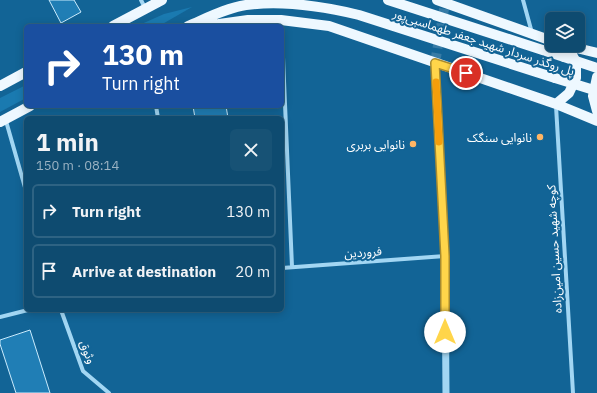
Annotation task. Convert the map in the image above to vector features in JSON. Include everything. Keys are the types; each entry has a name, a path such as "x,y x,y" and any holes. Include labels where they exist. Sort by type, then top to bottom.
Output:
{"main road":[{"path":"116,24 143,4 162,0"},
{"name":"پل روگذر سردار شهید جعفر طهماسبی‌پور","path":"388,0 597,68"},
{"path":"437,0 545,39"},
{"name":"پل روگذر سردار شهید جعفر طهماسبی‌پور","path":"193,24 222,12 245,5 291,3 326,7 359,15 597,91"},
{"path":"219,24 248,20 328,26 556,104 597,121"},
{"path":"585,50 597,53"},
{"path":"556,104 569,93 576,78 576,62 570,52"},
{"path":"0,86 24,73"},
{"path":"597,77 592,96 597,111"},
{"path":"3,121 26,108"}],"street":[{"path":"523,0 532,35"},
{"path":"435,63 445,256 446,393"},
{"path":"284,81 292,267"},
{"name":"کوچه شهید حسین امین‌زاده","path":"556,104 573,393"},
{"path":"3,121 24,185"},
{"name":"فروردین","path":"284,268 445,256"},
{"path":"0,317 24,311"},
{"name":"وثوق","path":"62,312 83,371 109,393"}],"shaded area":[{"path":"192,7 162,24 142,24 164,14"},
{"path":"24,86 24,99 0,112 0,98"}],"building":[{"path":"49,0 74,0 81,12 61,23"},
{"path":"193,108 226,108 228,116 195,116"},
{"path":"30,330 50,393 16,393 0,344 0,340"}],"tunnel":[{"path":"435,63 445,3"}],"slow traffic":[{"path":"436,82 439,142"}],"place":[{"name":"نانوایی سنگک","path":"540,137"},
{"name":"نانوایی بربری","path":"413,144"}],"route":[{"path":"445,332 445,256 435,63 466,73"}]}
